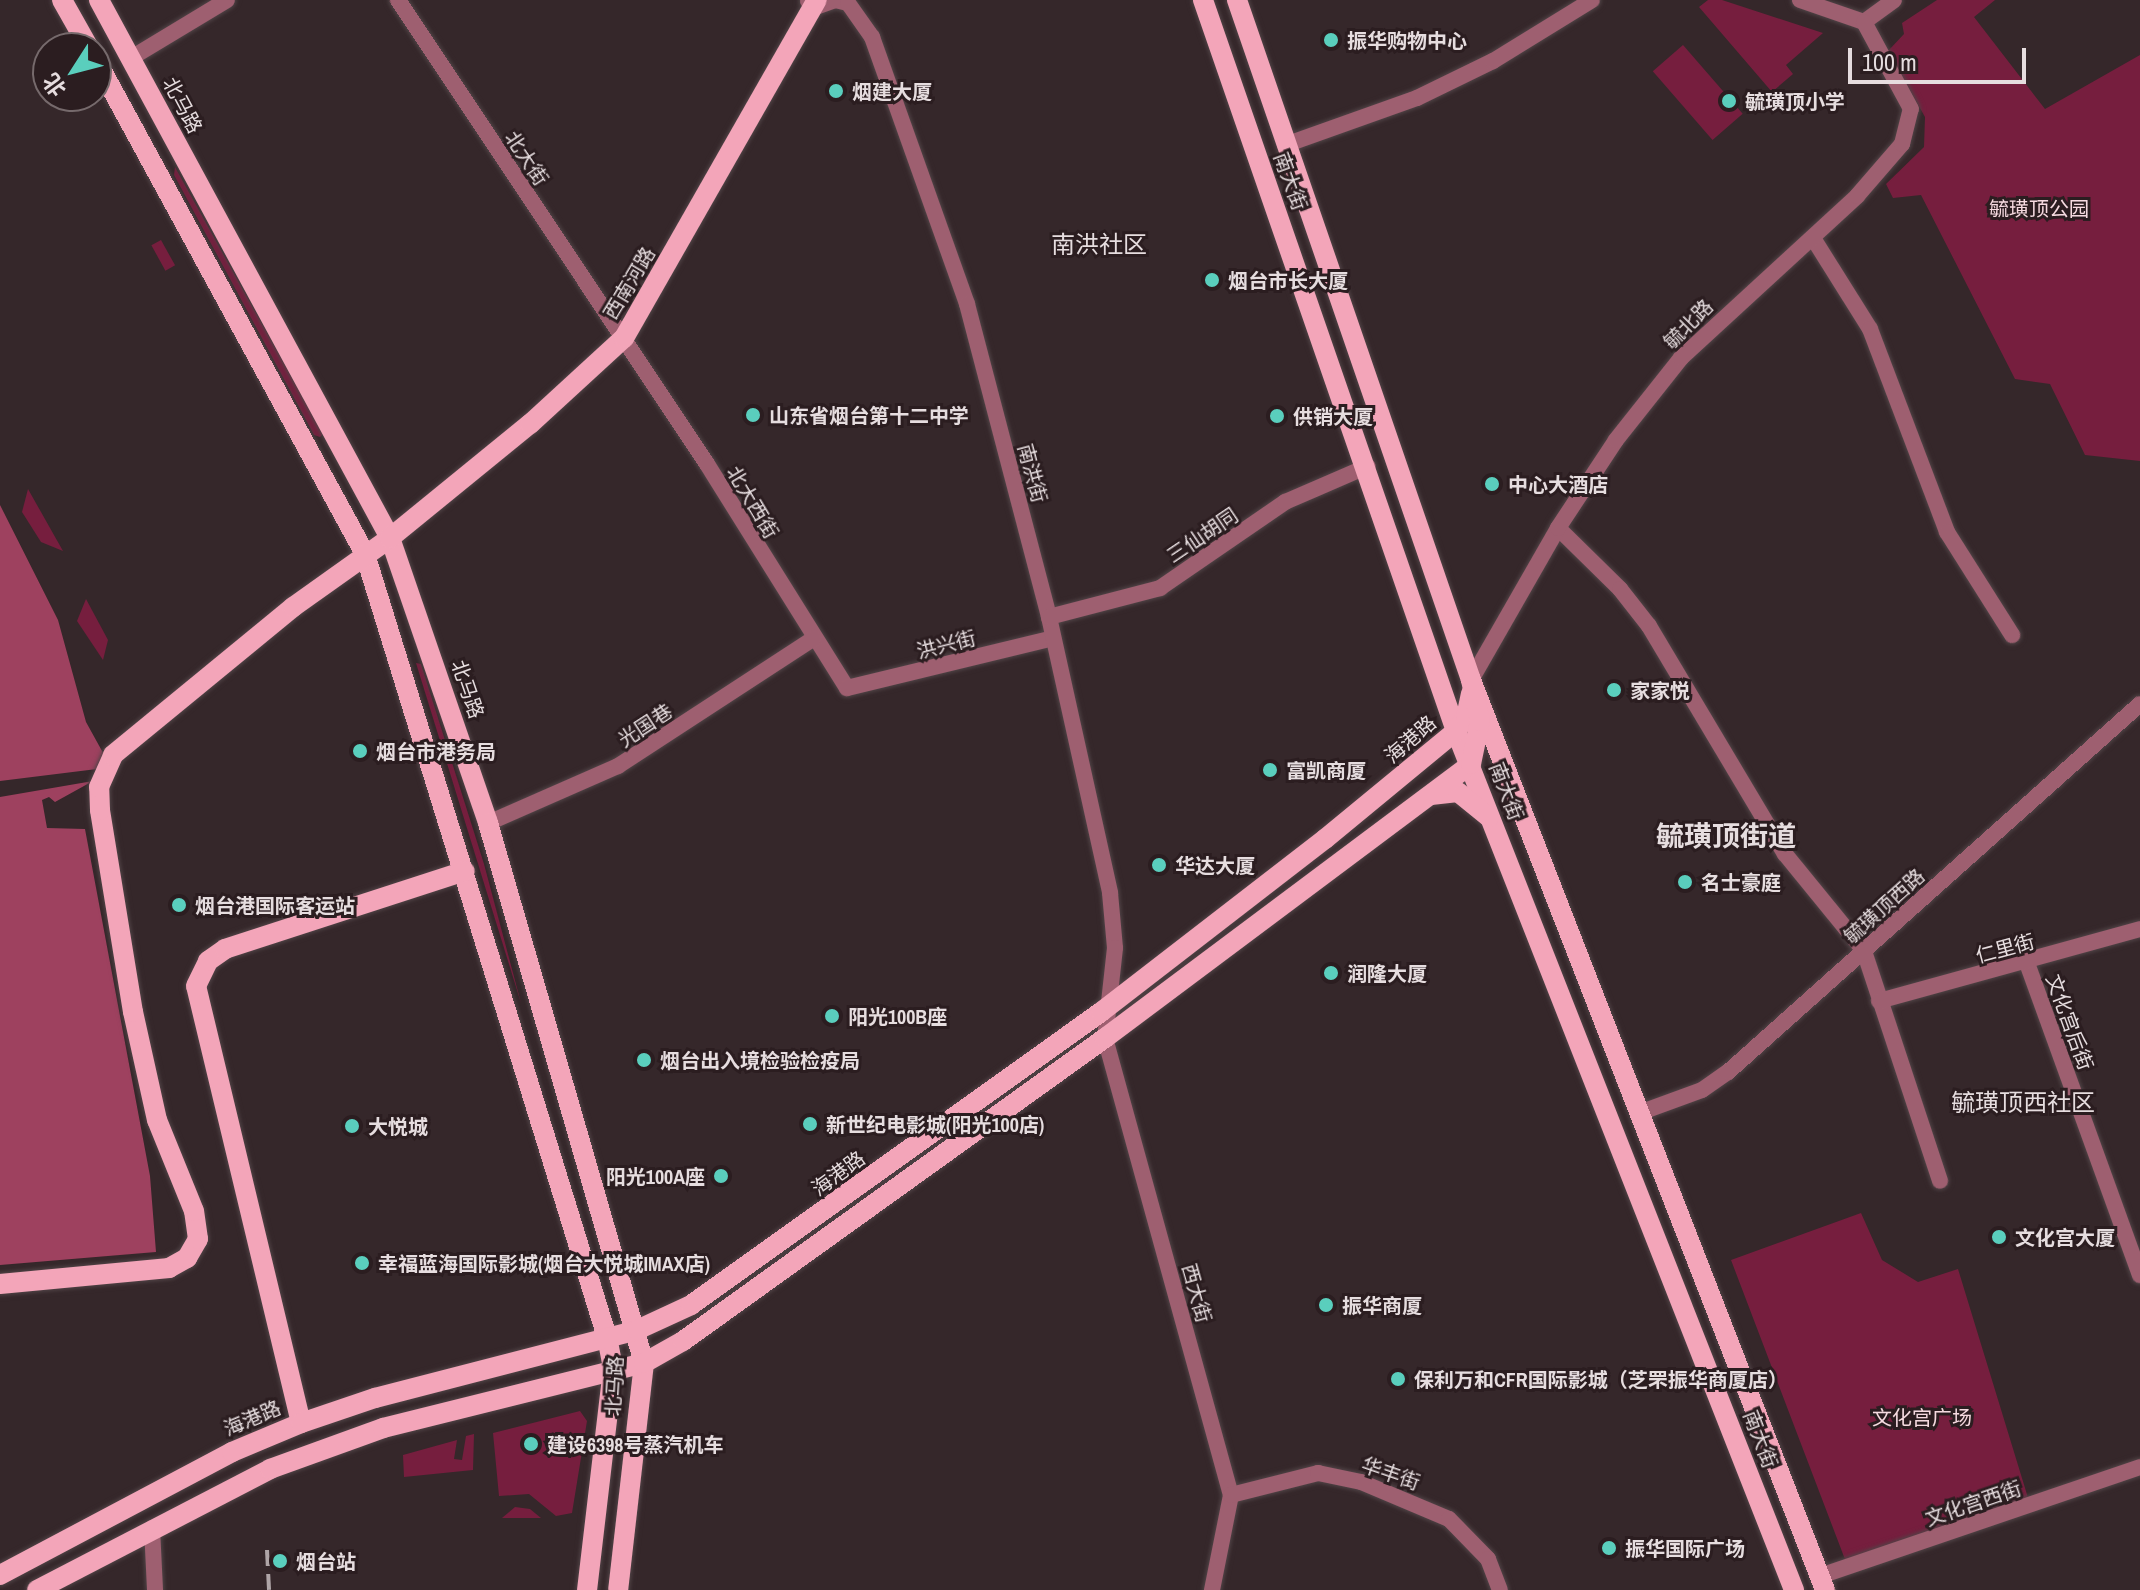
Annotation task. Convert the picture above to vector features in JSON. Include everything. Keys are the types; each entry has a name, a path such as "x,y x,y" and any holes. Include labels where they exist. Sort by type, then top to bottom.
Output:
{"main road":[{"path":"62,0 80,32"},
{"name":"北马路","path":"99,0 390,538 488,823 637,1330 644,1363 618,1590"},
{"name":"南大街","path":"1203,0 1368,466 1456,731 1794,1590"},
{"name":"南大街","path":"1237,0 1471,680 1822,1583"},
{"name":"西南河路","path":"0,1284 146,1272 180,1264 192,1251 198,1228 157,1120 133,1012 99,787 124,744 365,554 390,538 530,424 624,338 812,3"},
{"name":"北马路","path":"112,89 365,554 607,1337 613,1369 587,1590"},
{"path":"37,1590 245,1480 347,1440 644,1363 683,1341 1105,1038 1471,764 1480,721 1471,680"},
{"name":"海港路","path":"0,1575 232,1452 301,1423 375,1398 637,1330 691,1305 763,1258 1105,1008 1456,731 1471,702 1471,680"},
{"path":"1427,796 1458,792 1473,800 1495,825"},
{"path":"301,1423 196,986 208,961 225,949 465,871"},
{"path":"574,1590 590,1565"}],"street":[{"path":"131,58 227,0"},
{"name":"南洪街","path":"812,3 835,0 848,3 872,37 967,304 1049,617 1110,893 1115,948 1105,1008"},
{"path":"1285,145 1417,98 1493,61 1592,0"},
{"path":"1800,0 1864,22 1894,0"},
{"name":"北大街","path":"400,1 624,338"},
{"name":"毓北路","path":"1471,680 1558,528 1616,440 1681,358 1813,238 1888,162 1911,123 1911,109 1864,22"},
{"path":"1813,238 1870,329 1947,532 2012,635"},
{"name":"北大西街","path":"624,338 847,688"},
{"name":"三仙胡同","path":"1049,617 1099,608 1160,588 1285,502 1368,466"},
{"path":"1558,528 1620,589 1649,626 1785,854 1864,951 1940,1181"},
{"name":"洪兴街","path":"847,688 1053,638"},
{"name":"光国巷","path":"488,823 618,766 813,639"},
{"name":"毓璜顶西路","path":"1639,1113 1702,1090 1728,1072 2140,704"},
{"name":"仁里街","path":"1879,1001 2027,963 2140,929"},
{"name":"文化宫后街","path":"2027,963 2140,1275"},
{"name":"西大街","path":"1105,1008 1105,1038 1231,1495 1212,1590"},
{"name":"文化宫西街","path":"1822,1583 2140,1467"},
{"name":"华丰街","path":"1231,1495 1318,1473 1361,1482 1449,1519 1488,1559 1500,1590"},
{"path":"152,1528 155,1590"}],"green space":[{"path":"1708,0 1722,0 1823,33 1786,65 1793,74 1772,92 1699,7"},
{"name":"毓璜顶公园","path":"1937,0 1995,0 1974,17 2045,109 2140,55 2140,461 2085,455 2050,384 2015,379 1921,195 1893,198 1886,184 1924,147 1925,117 1888,51 1904,34 1902,23"},
{"path":"1683,45 1743,114 1713,140 1653,71"},
{"path":"175,167 323,434 320,437 314,435 174,175"},
{"path":"161,240 175,265 165,271 151,245"},
{"path":"28,489 63,551 41,542 22,512"},
{"path":"86,599 108,640 103,660 77,621"},
{"path":"416,663 421,664 484,864 521,1003"},
{"name":"文化宫广场","path":"1861,1213 1882,1260 1918,1282 1958,1269 2029,1501 1846,1562 1731,1260"},
{"path":"580,1411 587,1421 572,1513 556,1516 529,1494 499,1496 493,1433"},
{"path":"474,1434 473,1470 404,1477 403,1455 457,1440 454,1459 462,1460 466,1436"},
{"path":"515,1507 530,1509 541,1518 502,1518"}],"shaded area":[{"path":"0,505 58,620 86,722 107,760 93,781 55,802 49,797 42,800 47,828 85,829 150,1176 156,1252 0,1265"}],"pier":[{"path":"105,768 93,781 0,797 0,781"}],"railway":[{"path":"267,1550 269,1590"}],"place":[{"name":"振华购物中心","path":"1331,40"},
{"name":"烟建大厦","path":"836,91"},
{"name":"毓璜顶小学","path":"1729,101"},
{"name":"烟台市长大厦","path":"1212,280"},
{"name":"山东省烟台第十二中学","path":"753,415"},
{"name":"供销大厦","path":"1277,416"},
{"name":"中心大酒店","path":"1492,484"},
{"name":"家家悦","path":"1614,690"},
{"name":"烟台市港务局","path":"360,751"},
{"name":"富凯商厦","path":"1270,770"},
{"name":"华达大厦","path":"1159,865"},
{"name":"名士豪庭","path":"1685,882"},
{"name":"烟台港国际客运站","path":"179,905"},
{"name":"润隆大厦","path":"1331,973"},
{"name":"阳光100B座","path":"832,1016"},
{"name":"烟台出入境检验检疫局","path":"644,1060"},
{"name":"新世纪电影城(阳光100店)","path":"810,1124"},
{"name":"大悦城","path":"352,1126"},
{"name":"阳光100A座","path":"721,1176"},
{"name":"文化宫大厦","path":"1999,1237"},
{"name":"幸福蓝海国际影城(烟台大悦城IMAX店)","path":"362,1263"},
{"name":"振华商厦","path":"1326,1305"},
{"name":"保利万和CFR国际影城（芝罘振华商厦店）","path":"1398,1379"},
{"name":"建设6398号蒸汽机车","path":"531,1444"},
{"name":"振华国际广场","path":"1609,1548"},
{"name":"烟台站","path":"280,1561"}],"district":[{"name":"南洪社区","path":"1099,245"},
{"name":"毓璜顶街道","path":"1726,836"},
{"name":"毓璜顶西社区","path":"2023,1103"}]}
